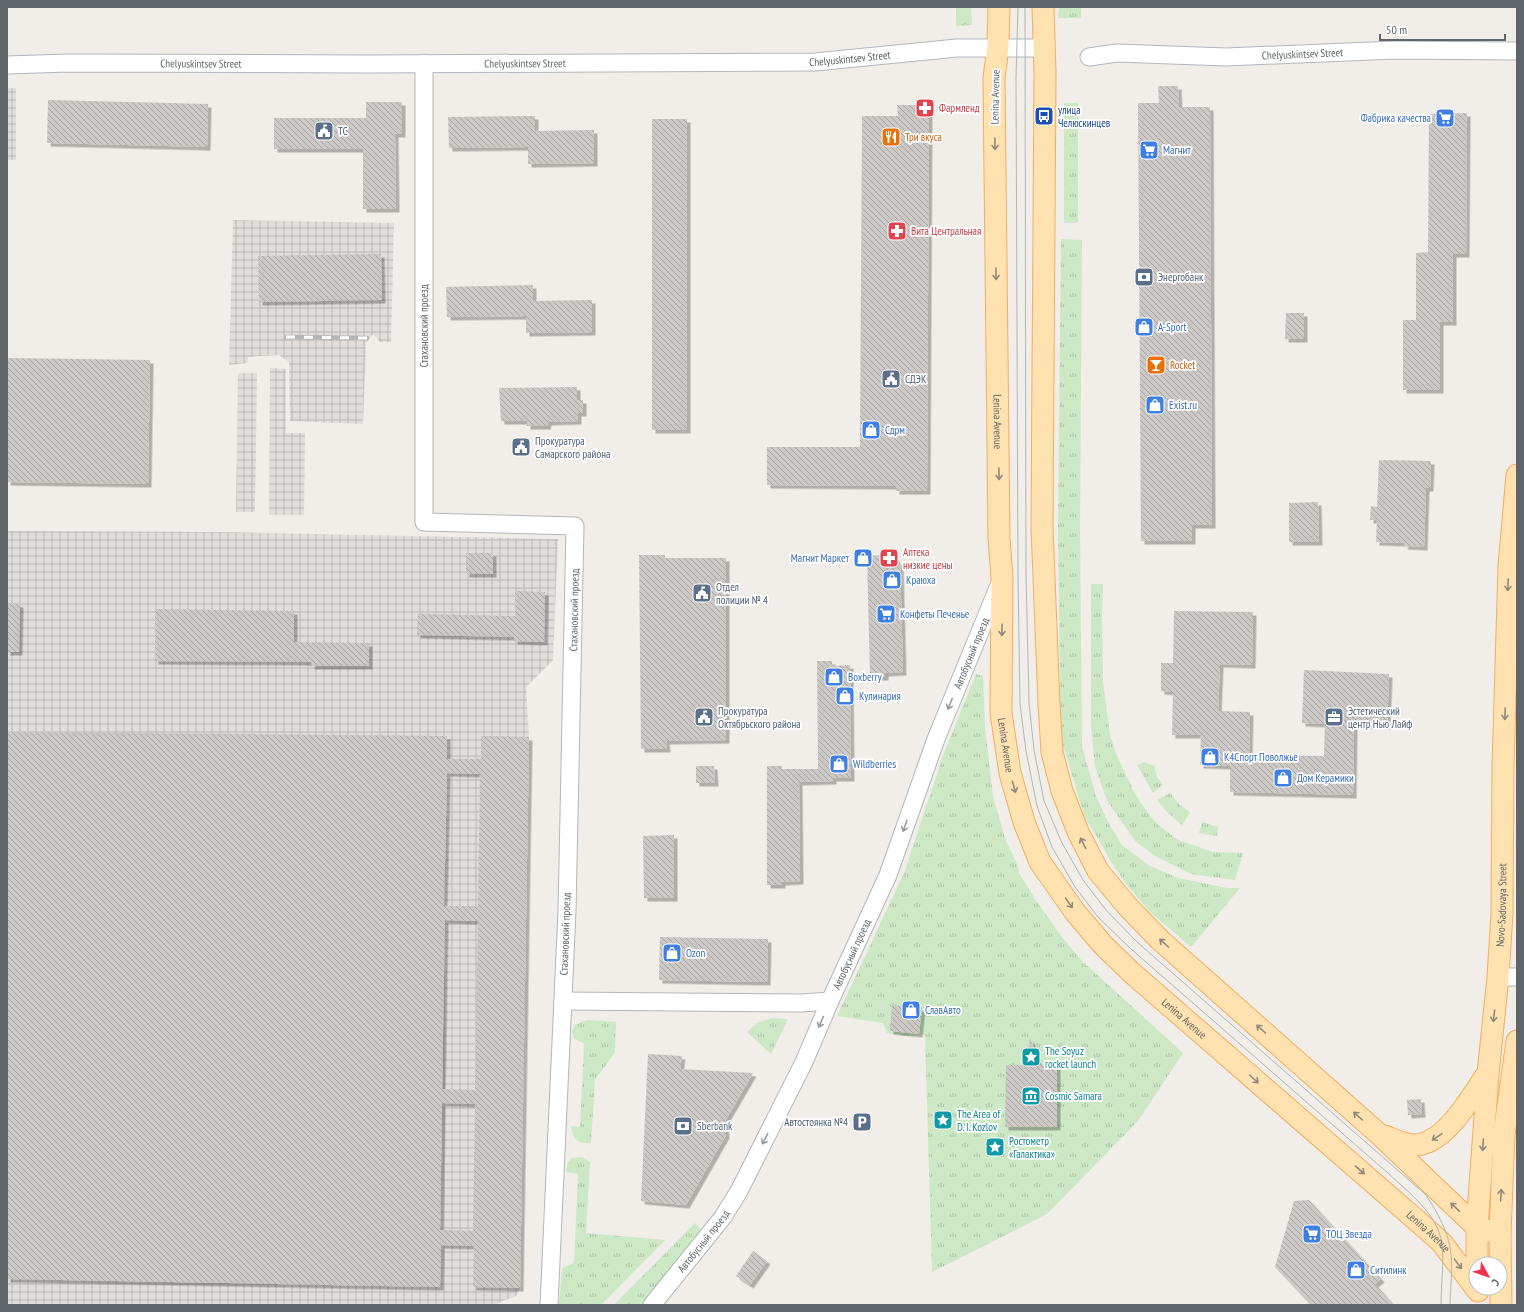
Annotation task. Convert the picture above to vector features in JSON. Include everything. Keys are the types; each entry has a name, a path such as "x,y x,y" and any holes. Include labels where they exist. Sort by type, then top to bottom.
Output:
{"main road":[{"name":"Lenina Avenue","path":"999,7 998,47 994,86 999,538 1002,577 1002,713 1010,773 1024,822 1040,862 1075,912 1103,945 1132,973 1422,1224 1442,1243 1468,1281"},
{"path":"1043,7 1043,48 1045,73 1042,527 1052,752 1062,790 1079,834 1098,871 1128,907 1160,940 1380,1135 1477,1227 1500,1234"},
{"name":"Novo-Sadovaya Street","path":"1478,1256 1477,1227 1488,1074 1508,977 1502,913 1510,812 1503,767 1509,566 1517,475"},
{"path":"1501,1305 1500,1234 1504,1135 1517,1041"},
{"path":"1380,1135 1413,1145 1428,1142 1444,1132 1463,1109 1488,1074"}],"street":[{"name":"Chelyuskintsev Street","path":"7,65 68,63 815,62 957,48 1043,48"},
{"name":"Chelyuskintsev Street","path":"1089,57 1117,53 1226,57 1395,50 1517,51"},
{"name":"Стахановский проезд","path":"424,63 424,522 576,526 572,727 563,1000 549,1305"},
{"name":"Автобусный проезд","path":"652,1305 723,1217 739,1191 804,1062 830,1001 888,875 936,739 1002,577"},
{"path":"563,1000 801,1003 830,1001"}],"shaded area":[{"path":"7,88 16,88 16,160 7,160"},
{"path":"233,220 394,223 391,342 380,342 373,334 366,343 363,424 290,421 289,362 279,355 248,357 247,363 229,365"},
{"path":"270,368 286,369 286,433 305,433 304,515 269,515"},
{"path":"238,373 257,373 255,512 236,512"},
{"path":"7,531 223,532 558,539 553,660 526,687 529,737 520,1288 516,1296 493,1305 7,1305"}],"green space":[{"path":"956,7 971,7 972,25 956,26"},
{"path":"1059,7 1081,7 1081,18 1058,18"},
{"path":"1064,103 1078,103 1078,223 1064,223"},
{"path":"1061,239 1082,240 1080,530 1082,747 1096,796 1109,824 1122,845 1148,865 1178,878 1227,888 1240,888 1191,947 1150,912 1127,885 1112,863 1084,815 1061,738 1058,531"},
{"path":"1091,584 1103,584 1103,681 1110,735 1117,756 1134,792 1157,824 1178,840 1213,852 1243,853 1235,880 1191,874 1155,856 1136,842 1107,801 1095,766 1091,727"},
{"path":"976,674 983,676 985,727 993,797 1006,841 1017,864 1019,873 1061,936 1082,961 1183,1053 1138,1121 1047,1214 932,1272 925,1035 905,1036 887,1033 883,1023 837,1016 904,873 944,753"},
{"path":"1145,762 1154,766 1157,777 1163,785 1153,793 1137,765"},
{"path":"1170,793 1180,805 1190,812 1182,825 1166,811 1157,800"},
{"path":"1202,822 1218,827 1217,836 1199,833"},
{"path":"772,1018 788,1019 771,1054 747,1032 757,1023"},
{"path":"587,1020 616,1022 615,1052 595,1080 591,1143 579,1142 576,1140 571,1126 580,1127 584,1043 574,1039 572,1031 576,1024"},
{"path":"582,1157 590,1162 586,1233 665,1240 601,1305 559,1305 562,1268 574,1263 578,1174 566,1172 567,1164 572,1158"},
{"path":"695,1223 702,1230 644,1305 614,1305"}],"building":[{"path":"1158,86 1178,86 1179,107 1210,107 1212,525 1192,525 1192,541 1141,541 1138,103 1159,103"},
{"path":"48,100 208,104 207,147 47,143"},
{"path":"366,102 402,102 402,134 395,134 396,209 363,209 363,149 274,149 274,118 366,118"},
{"path":"897,105 929,105 927,491 896,491 896,486 767,485 767,447 860,447 862,116 898,116"},
{"path":"1467,113 1466,254 1453,254 1453,322 1440,322 1440,390 1403,390 1403,320 1416,320 1416,253 1428,252 1429,114"},
{"path":"535,116 535,131 594,130 594,163 528,164 528,147 449,148 448,117"},
{"path":"652,119 687,119 687,430 652,430"},
{"path":"381,254 382,300 259,302 258,256"},
{"path":"533,285 533,301 592,300 592,332 526,333 526,316 447,317 446,287"},
{"path":"1286,313 1304,313 1304,339 1285,339"},
{"path":"7,358 150,360 148,484 7,482"},
{"path":"577,387 577,400 583,400 583,413 578,413 578,421 548,422 547,426 527,426 527,421 501,421 499,388"},
{"path":"1379,460 1431,461 1430,488 1426,488 1424,547 1404,546 1405,543 1376,542 1377,520 1370,520 1371,506 1377,507"},
{"path":"1318,502 1319,542 1289,542 1289,503"},
{"path":"466,553 493,553 493,574 466,574"},
{"path":"639,555 665,555 665,558 726,558 726,740 666,741 667,749 641,749"},
{"path":"882,555 883,561 900,561 903,672 885,673 885,677 870,677 867,556"},
{"path":"515,591 545,592 544,642 514,641 514,637 417,635 418,614 515,616"},
{"path":"7,603 20,604 19,652 7,652"},
{"path":"155,609 294,611 294,642 369,643 369,666 311,666 312,662 155,661"},
{"path":"1174,611 1253,612 1252,665 1220,664 1218,711 1250,712 1249,755 1324,756 1325,724 1302,723 1304,670 1389,674 1387,726 1354,725 1353,795 1230,792 1230,766 1200,765 1201,735 1172,735 1173,692 1161,691 1161,663 1173,663"},
{"path":"817,661 832,661 832,666 850,665 851,778 833,778 833,781 799,782 800,881 782,882 782,885 767,885 767,766 782,766 782,769 818,769"},
{"path":"7,732 447,736 447,759 481,759 481,736 529,737 520,1288 473,1287 474,1246 441,1245 440,1287 7,1279","holes":["447,773 480,774 478,906 444,906","445,920 478,921 475,1090 442,1089","442,1103 475,1104 473,1231 440,1230"]},
{"path":"696,766 714,766 715,783 696,783"},
{"path":"674,835 674,898 644,898 643,836"},
{"path":"660,937 768,939 767,982 659,980"},
{"path":"892,1005 922,1008 919,1034 890,1031"},
{"name":"Cosmic Samara","path":"1030,1038 1039,1065 1057,1065 1057,1127 1005,1127 1006,1065 1026,1065"},
{"path":"648,1054 682,1056 680,1069 753,1073 725,1121 726,1135 686,1205 641,1201"},
{"path":"1421,1099 1422,1114 1408,1115 1407,1100"},
{"name":"ТОЦ Звезда","path":"1309,1200 1381,1279 1375,1284 1394,1305 1311,1305 1275,1267 1294,1201"},
{"path":"753,1251 767,1261 750,1285 736,1276"}],"tram line":[{"path":"1018,7 1016,78 1020,704 1026,751 1037,806 1052,847 1075,887 1098,917 1131,949 1389,1174 1422,1205 1435,1223 1442,1244 1443,1266 1441,1305"},
{"path":"1025,7 1026,575 1029,703 1034,750 1044,801 1062,843 1083,880 1106,910 1137,942 1426,1195 1442,1224 1450,1247 1452,1267 1450,1305"}],"railway":[{"path":"286,337 367,338"}],"place":[{"name":"Фармленд","path":"925,108"},
{"name":"улица Челюскинцев","path":"1044,116"},
{"name":"Фабрика качества","path":"1445,118"},
{"name":"ТС","path":"324,131"},
{"name":"Три вкуса","path":"891,137"},
{"name":"Магнит","path":"1149,150"},
{"name":"Вита Центральная","path":"897,231"},
{"name":"Энергобанк","path":"1144,277"},
{"name":"A-Sport","path":"1144,327"},
{"name":"Rocket","path":"1156,365"},
{"name":"СДЭК","path":"891,379"},
{"name":"Exist.ru","path":"1155,405"},
{"name":"Сдрм","path":"871,430"},
{"name":"Прокуратура Самарского района","path":"521,447"},
{"name":"Магнит Маркет","path":"863,558"},
{"name":"Аптека низкие цены","path":"889,558"},
{"name":"Краюха","path":"892,580"},
{"name":"Отдел полиции № 4","path":"702,593"},
{"name":"Конфеты Печенье","path":"886,614"},
{"name":"Boxberry","path":"834,677"},
{"name":"Кулинария","path":"845,696"},
{"name":"Прокуратура Октябрьского района","path":"704,717"},
{"name":"Эстетический центр Нью Лайф","path":"1334,717"},
{"name":"К4Спорт Поволжье","path":"1210,757"},
{"name":"Wildberries","path":"839,764"},
{"name":"Дом Керамики","path":"1283,778"},
{"name":"Ozon","path":"672,953"},
{"name":"СлавАвто","path":"911,1010"},
{"name":"The Soyuz rocket launch","path":"1031,1057"},
{"name":"Cosmic Samara","path":"1031,1096"},
{"name":"The Area of D. I. Kozlov","path":"943,1120"},
{"name":"Автостоянка №4","path":"862,1122"},
{"name":"Sberbank","path":"683,1126"},
{"name":"Ростометр «Галактика»","path":"995,1147"},
{"name":"ТОЦ Звезда","path":"1312,1234"},
{"name":"Ситилинк","path":"1356,1270"}]}
